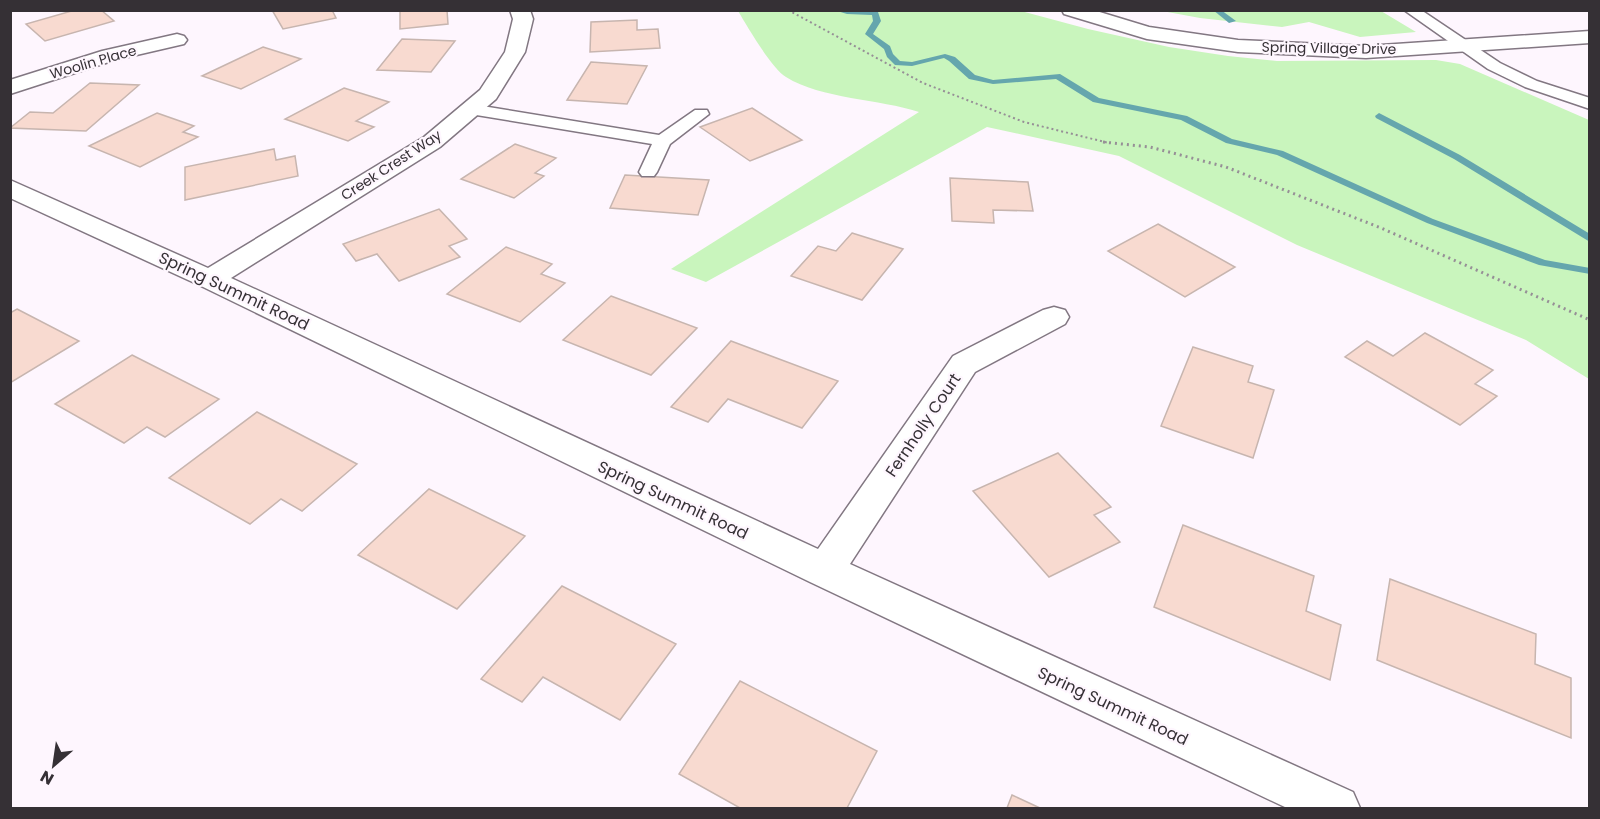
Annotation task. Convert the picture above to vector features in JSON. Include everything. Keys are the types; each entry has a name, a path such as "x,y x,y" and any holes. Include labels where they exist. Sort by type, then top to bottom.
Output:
{"street":[{"name":"Creek Crest Way","path":"210,279 432,142 488,94 515,52 523,19 520,10"},
{"name":"Spring Village Drive","path":"1071,10 1147,33 1238,46 1366,52 1590,37"},
{"name":"Woolin Place","path":"10,87 109,55 177,40"},
{"name":"Spring Summit Road","path":"10,188 210,279 824,571 1337,808"},
{"name":"Fernholly Court","path":"824,571 964,364 1054,317"}],"lane":[{"path":"1411,10 1461,46 1494,66 1531,84 1590,104"},
{"path":"470,109 662,141"},
{"path":"648,172 662,141 701,114"}],"path":[{"path":"788,10 923,83 1024,122 1112,144 1150,147 1226,167 1381,228 1590,320"}],"green space":[{"path":"738,11 1021,11 1169,47 1228,56 1277,61 1436,60 1460,64 1589,120 1589,379 1526,340 1297,245 1119,156 987,127 706,282 671,269 919,112 816,90 786,77 767,57"},
{"path":"1162,11 1381,11 1416,32 1360,37 1309,22 1282,27 1200,18"}],"building":[{"path":"75,10 101,10 114,21 45,41 26,24"},
{"path":"272,10 332,10 336,18 283,29"},
{"path":"400,10 447,10 448,24 400,29"},
{"path":"637,20 637,30 658,29 660,48 590,52 591,22"},
{"path":"402,39 455,41 431,72 377,70"},
{"path":"263,47 301,59 241,89 202,76"},
{"path":"591,62 647,66 627,104 567,100"},
{"path":"90,83 139,85 86,131 10,128 30,112 53,113"},
{"path":"344,88 389,102 356,121 374,127 348,141 285,119"},
{"path":"752,108 802,140 750,161 700,127"},
{"path":"157,113 194,126 183,132 198,137 140,167 89,146"},
{"path":"515,144 556,158 535,173 544,176 514,198 461,179"},
{"path":"274,149 276,160 295,156 298,176 185,200 185,167"},
{"path":"625,175 709,180 698,215 610,208"},
{"path":"950,178 1028,182 1033,211 993,210 994,223 952,221"},
{"path":"439,209 467,239 449,246 460,257 399,281 377,254 356,261 343,244"},
{"path":"1158,224 1235,267 1185,297 1108,251"},
{"path":"852,233 903,249 862,300 791,276 818,246 836,251"},
{"path":"506,247 552,264 541,274 565,283 520,322 447,294"},
{"path":"611,296 697,328 651,375 563,340"},
{"path":"17,309 79,341 10,383 10,313"},
{"path":"1425,333 1493,370 1475,384 1497,396 1460,425 1345,357 1367,341 1393,356"},
{"path":"731,341 838,381 802,428 728,399 708,422 671,407"},
{"path":"1193,347 1253,366 1248,382 1274,390 1253,458 1161,426"},
{"path":"132,355 219,399 165,437 147,427 124,443 55,404"},
{"path":"257,412 357,464 302,511 281,499 250,524 169,478"},
{"path":"1058,453 1111,507 1094,515 1120,542 1049,577 973,491"},
{"path":"429,489 525,536 457,609 358,555"},
{"path":"1183,525 1314,576 1306,611 1341,625 1330,680 1154,607"},
{"path":"1390,579 1536,634 1535,664 1571,678 1571,738 1377,660"},
{"path":"562,586 676,644 620,720 543,677 522,702 481,679"},
{"path":"740,681 877,751 847,808 740,808 679,774"},
{"path":"1012,795 1040,808 1007,808"}],"waterway":[{"path":"837,10 875,14 877,21 869,34 887,48 898,63 912,64 945,56 952,59 972,77 993,82 1057,76 1096,100 1184,118 1229,141 1280,153 1430,221 1543,263 1590,271"},
{"path":"1216,10 1232,21"},
{"path":"1379,116 1457,157 1590,239"}]}
